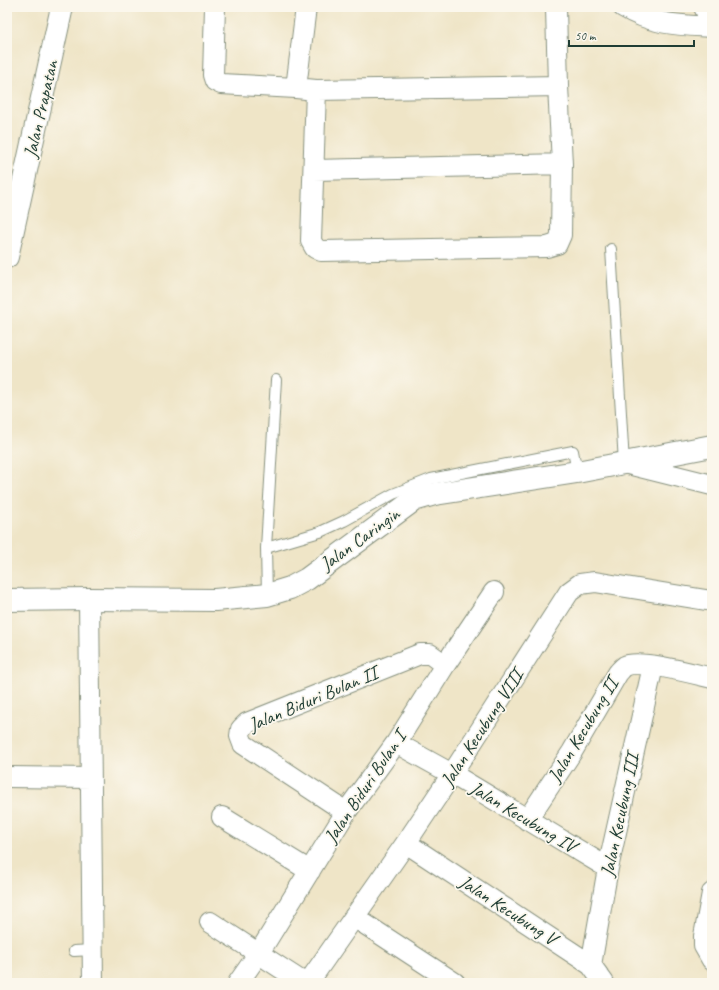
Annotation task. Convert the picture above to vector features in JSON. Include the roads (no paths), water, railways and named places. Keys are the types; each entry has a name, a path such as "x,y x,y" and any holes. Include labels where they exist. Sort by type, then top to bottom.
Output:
{"main road":[{"name":"Jalan Prapatan","path":"7,257 12,210 62,7"},
{"name":"Jalan Caringin","path":"7,600 215,600 266,594 290,588 307,579 414,500 436,494 577,472 712,446"}],"street":[{"path":"214,7 214,75 215,81 221,84 316,90 558,86"},
{"path":"296,88 306,7"},
{"path":"316,90 312,241 315,248 321,251 548,248 557,244 561,235 562,164 556,7"},
{"path":"623,7 651,21 671,24 712,26 704,7"},
{"path":"314,170 562,164"},
{"path":"624,463 712,485"},
{"name":"Jalan Kecubung VIII","path":"308,983 406,843 569,592 580,584 595,582 712,601"},
{"name":"Jalan Biduri Bulan I","path":"238,983 259,953 346,812 396,743 445,665 494,592"},
{"path":"88,599 91,778 83,950 93,983"},
{"name":"Jalan Biduri Bulan II","path":"346,812 243,744 240,736 241,729 247,723 420,654 430,654 445,665"},
{"name":"Jalan Kecubung II","path":"527,820 572,752 618,673 628,665 667,667 712,678"},
{"name":"Jalan Kecubung III","path":"591,965 608,868 653,666"},
{"name":"Jalan Kecubung IV","path":"396,743 452,774 608,868"},
{"path":"7,777 91,778"},
{"path":"222,818 310,871"},
{"name":"Jalan Kecubung V","path":"406,843 591,965 604,983"},
{"path":"712,893 704,936 704,946 712,960"},
{"path":"354,917 455,983"},
{"path":"210,922 304,983"}],"lane":[{"path":"611,249 624,463"},
{"path":"266,594 266,548 276,380"},
{"path":"266,548 320,532 344,521 393,494 431,480 573,451 577,472"}]}
